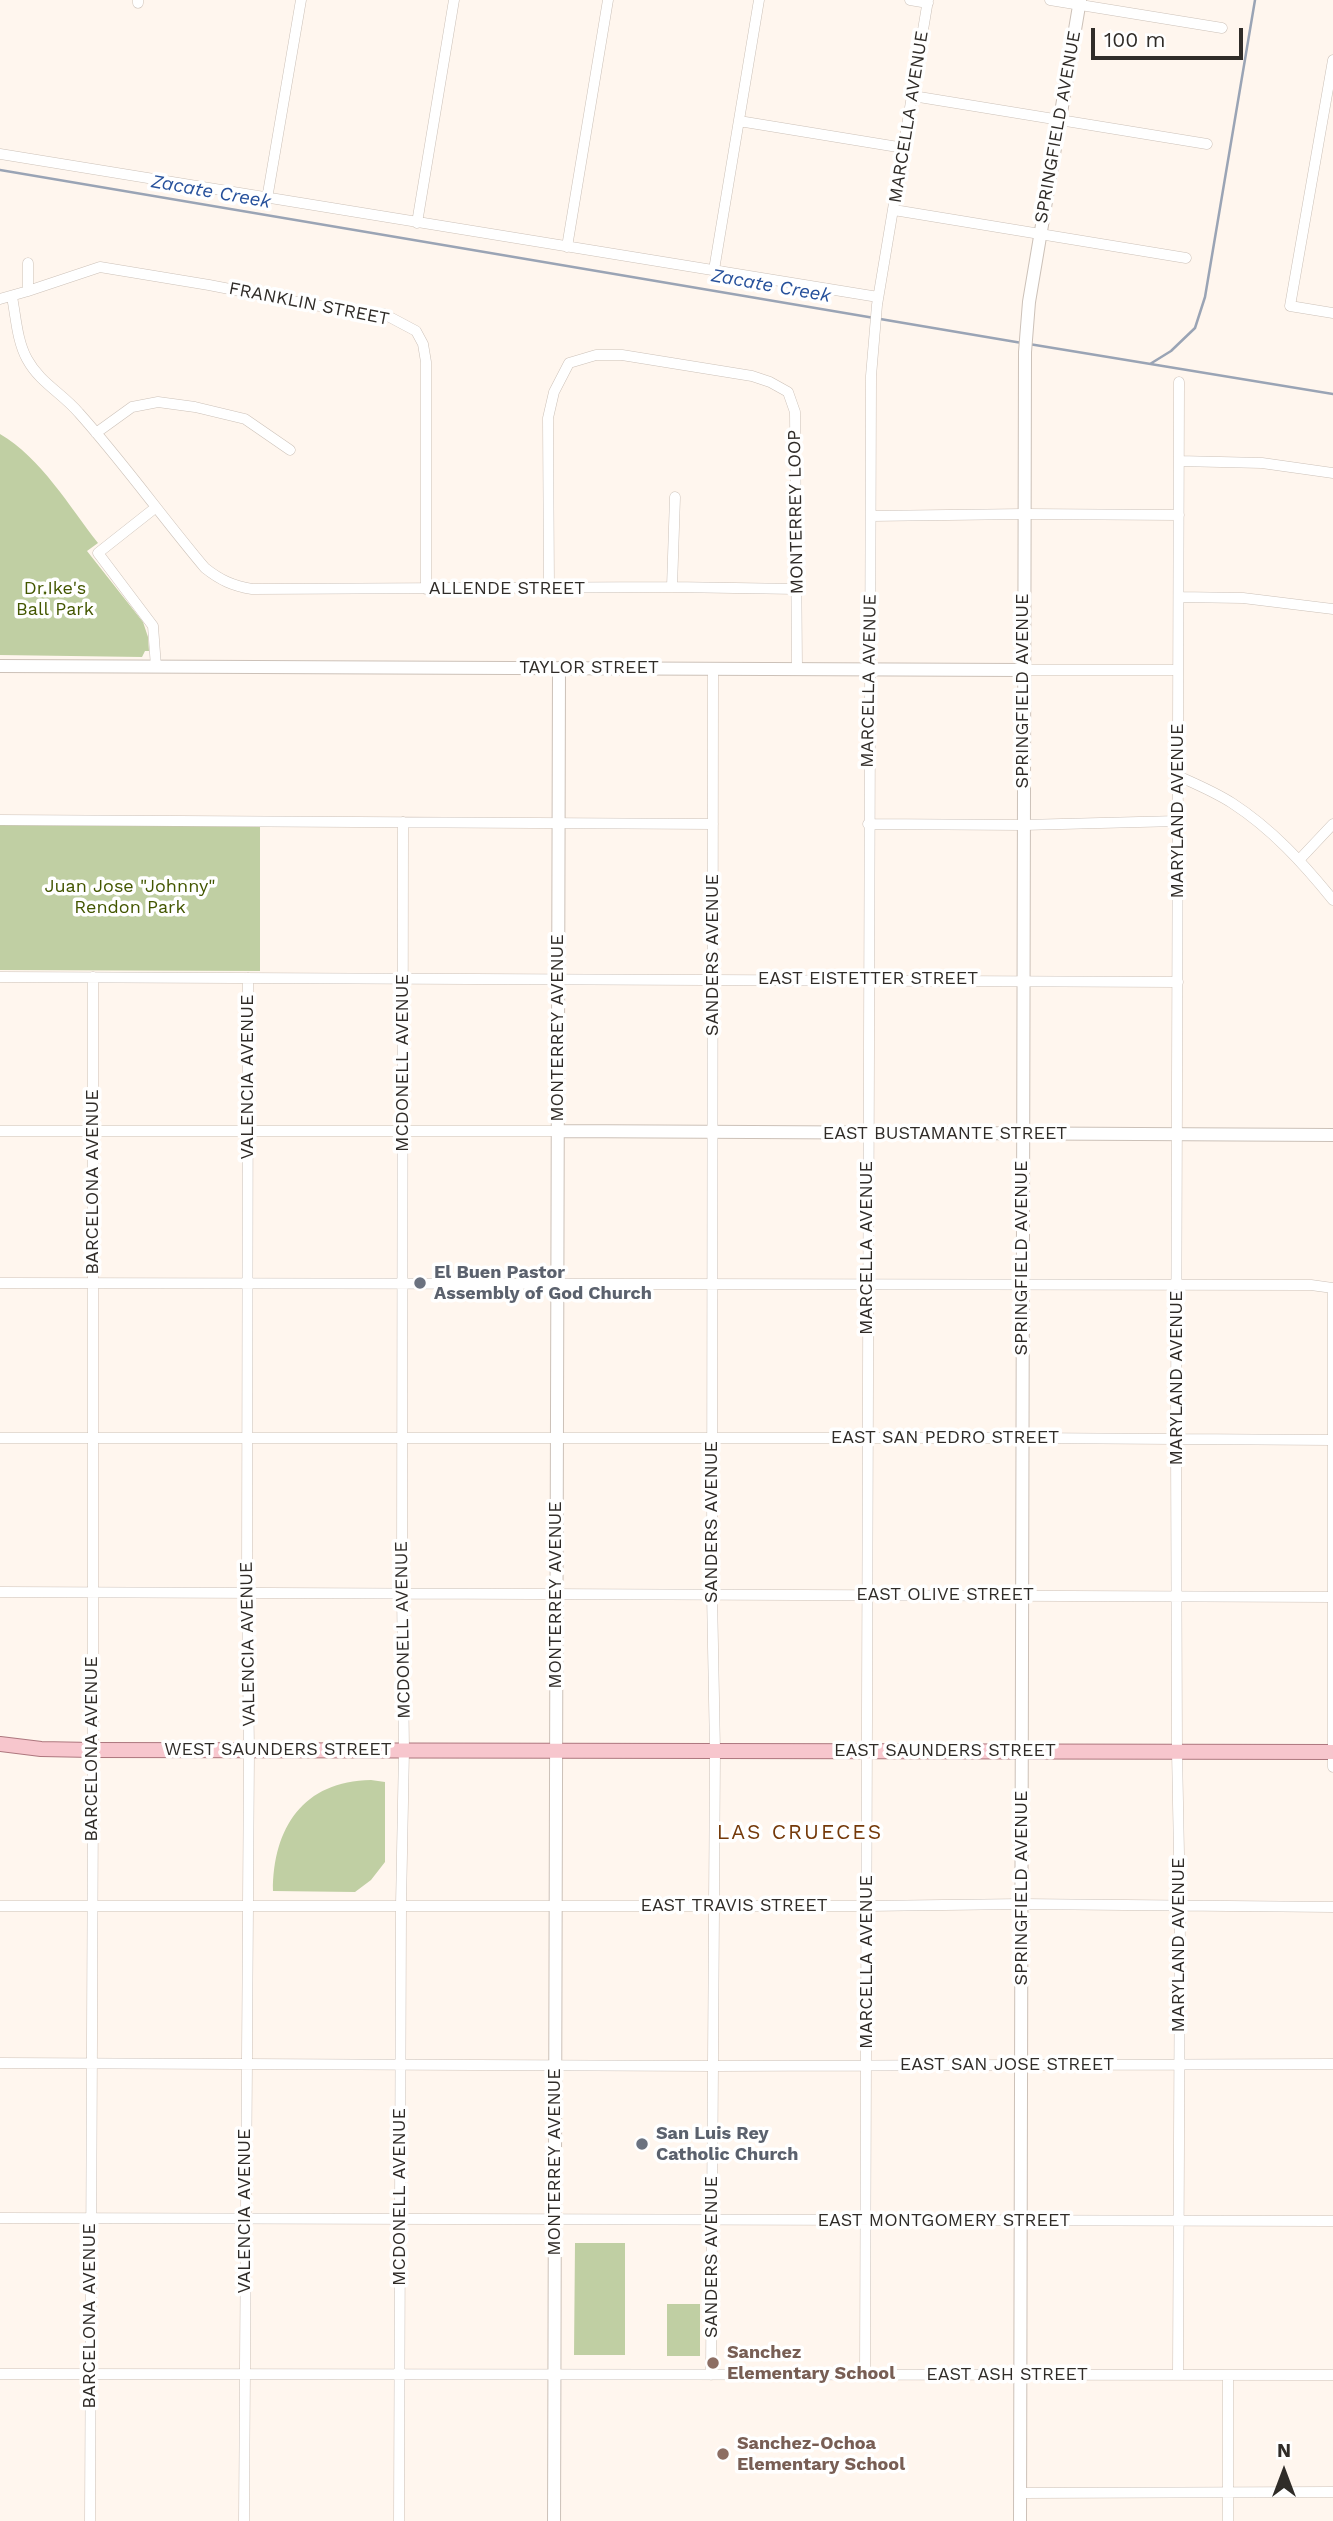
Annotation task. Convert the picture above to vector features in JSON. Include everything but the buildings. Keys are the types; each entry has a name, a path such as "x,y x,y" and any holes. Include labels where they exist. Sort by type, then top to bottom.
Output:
{"main road":[{"name":"WEST SAUNDERS STREET","path":"0,1744 41,1749 92,1750 556,1751"},
{"name":"EAST SAUNDERS STREET","path":"556,1751 1333,1752"}],"street":[{"path":"268,199 301,0"},
{"path":"417,223 454,0"},
{"path":"567,247 608,0"},
{"path":"714,270 759,0"},
{"path":"910,0 928,1"},
{"path":"1050,0 1079,2 1222,28"},
{"name":"MARCELLA AVENUE","path":"865,2375 868,1751 867,979 873,331 928,1"},
{"name":"SPRINGFIELD AVENUE","path":"1020,2521 1025,352 1026,330 1079,2"},
{"path":"1333,60 1290,306 1333,313"},
{"path":"913,96 1207,144"},
{"path":"739,121 904,148"},
{"path":"0,154 714,270 878,301"},
{"path":"894,210 1186,258"},
{"path":"28,263 28,291"},
{"name":"FRANKLIN STREET","path":"0,299 100,267 312,305 384,314 416,331 423,344 426,362 426,589"},
{"path":"12,297 20,342 26,358 48,387 78,411 155,508 98,553 153,626 156,667"},
{"name":"MONTERREY LOOP","path":"549,589 548,418 554,391 569,363 596,355 622,355 752,376 788,392 794,412 797,669"},
{"name":"MARYLAND AVENUE","path":"1178,2375 1180,1906 1176,1439 1179,382"},
{"path":"96,433 132,407 158,401 245,419 290,450"},
{"path":"1179,461 1262,463 1333,473"},
{"path":"671,587 676,497"},
{"name":"ALLENDE STREET","path":"155,508 205,568 219,579 252,589 797,589"},
{"path":"871,516 1179,515"},
{"path":"1179,597 1243,598 1333,609"},
{"name":"TAYLOR STREET","path":"0,666 1178,670"},
{"name":"MONTERREY AVENUE","path":"554,2521 559,668"},
{"name":"SANDERS AVENUE","path":"711,2375 715,1751 712,1594 713,668"},
{"path":"1178,776 1231,802 1278,838 1300,859 1333,900"},
{"path":"0,820 713,824"},
{"path":"868,824 1023,825 1178,821"},
{"name":"MCDONELL AVENUE","path":"399,2521 404,1750 401,1593 404,822"},
{"path":"1300,859 1333,824"},
{"name":"EAST EISTETTER STREET","path":"0,977 1178,982"},
{"name":"BARCELONA AVENUE","path":"90,2521 93,977"},
{"name":"VALENCIA AVENUE","path":"244,2521 249,1750 248,978"},
{"path":"0,1131 558,1131"},
{"name":"EAST BUSTAMANTE STREET","path":"558,1131 1333,1135"},
{"path":"0,1283 1311,1285 1333,1288 1333,1767"},
{"name":"EAST SAN PEDRO STREET","path":"0,1438 1332,1440"},
{"name":"EAST OLIVE STREET","path":"0,1592 1333,1597"},
{"name":"EAST TRAVIS STREET","path":"0,1906 1021,1904 1333,1907"},
{"name":"EAST SAN JOSE STREET","path":"0,2063 713,2066 1333,2064"},
{"name":"EAST MONTGOMERY STREET","path":"0,2218 1333,2221"},
{"name":"EAST ASH STREET","path":"0,2374 1333,2375"},
{"path":"1228,2375 1228,2521"},
{"path":"1020,2493 1333,2493"}],"green space":[{"name":"Dr.Ike's Ball Park","path":"0,434 15,444 41,469 98,543 87,551 143,622 149,651 145,651 142,657 0,655"},
{"name":"Juan Jose \"Johnny\" Rendon Park","path":"0,825 260,825 260,971 0,970"},
{"path":"347,1782 385,1782 385,1862 371,1880 355,1892 273,1891 274,1868 279,1847 296,1812 327,1789"},
{"path":"575,2243 625,2243 625,2355 574,2355"},
{"path":"667,2304 700,2304 700,2356 667,2356"}],"waterway":[{"name":"Zacate Creek","path":"1150,364 1171,351 1195,328 1205,297 1255,0"},
{"name":"Zacate Creek","path":"0,170 1022,343"},
{"path":"1029,344 1333,394"}],"place":[{"name":"El Buen Pastor Assembly of God Church","path":"420,1283"},
{"name":"San Luis Rey Catholic Church","path":"642,2144"},
{"name":"Sanchez Elementary School","path":"713,2363"},
{"name":"Sanchez-Ochoa Elementary School","path":"723,2454"}],"district":[{"name":"LAS CRUECES","path":"800,1833"}]}
